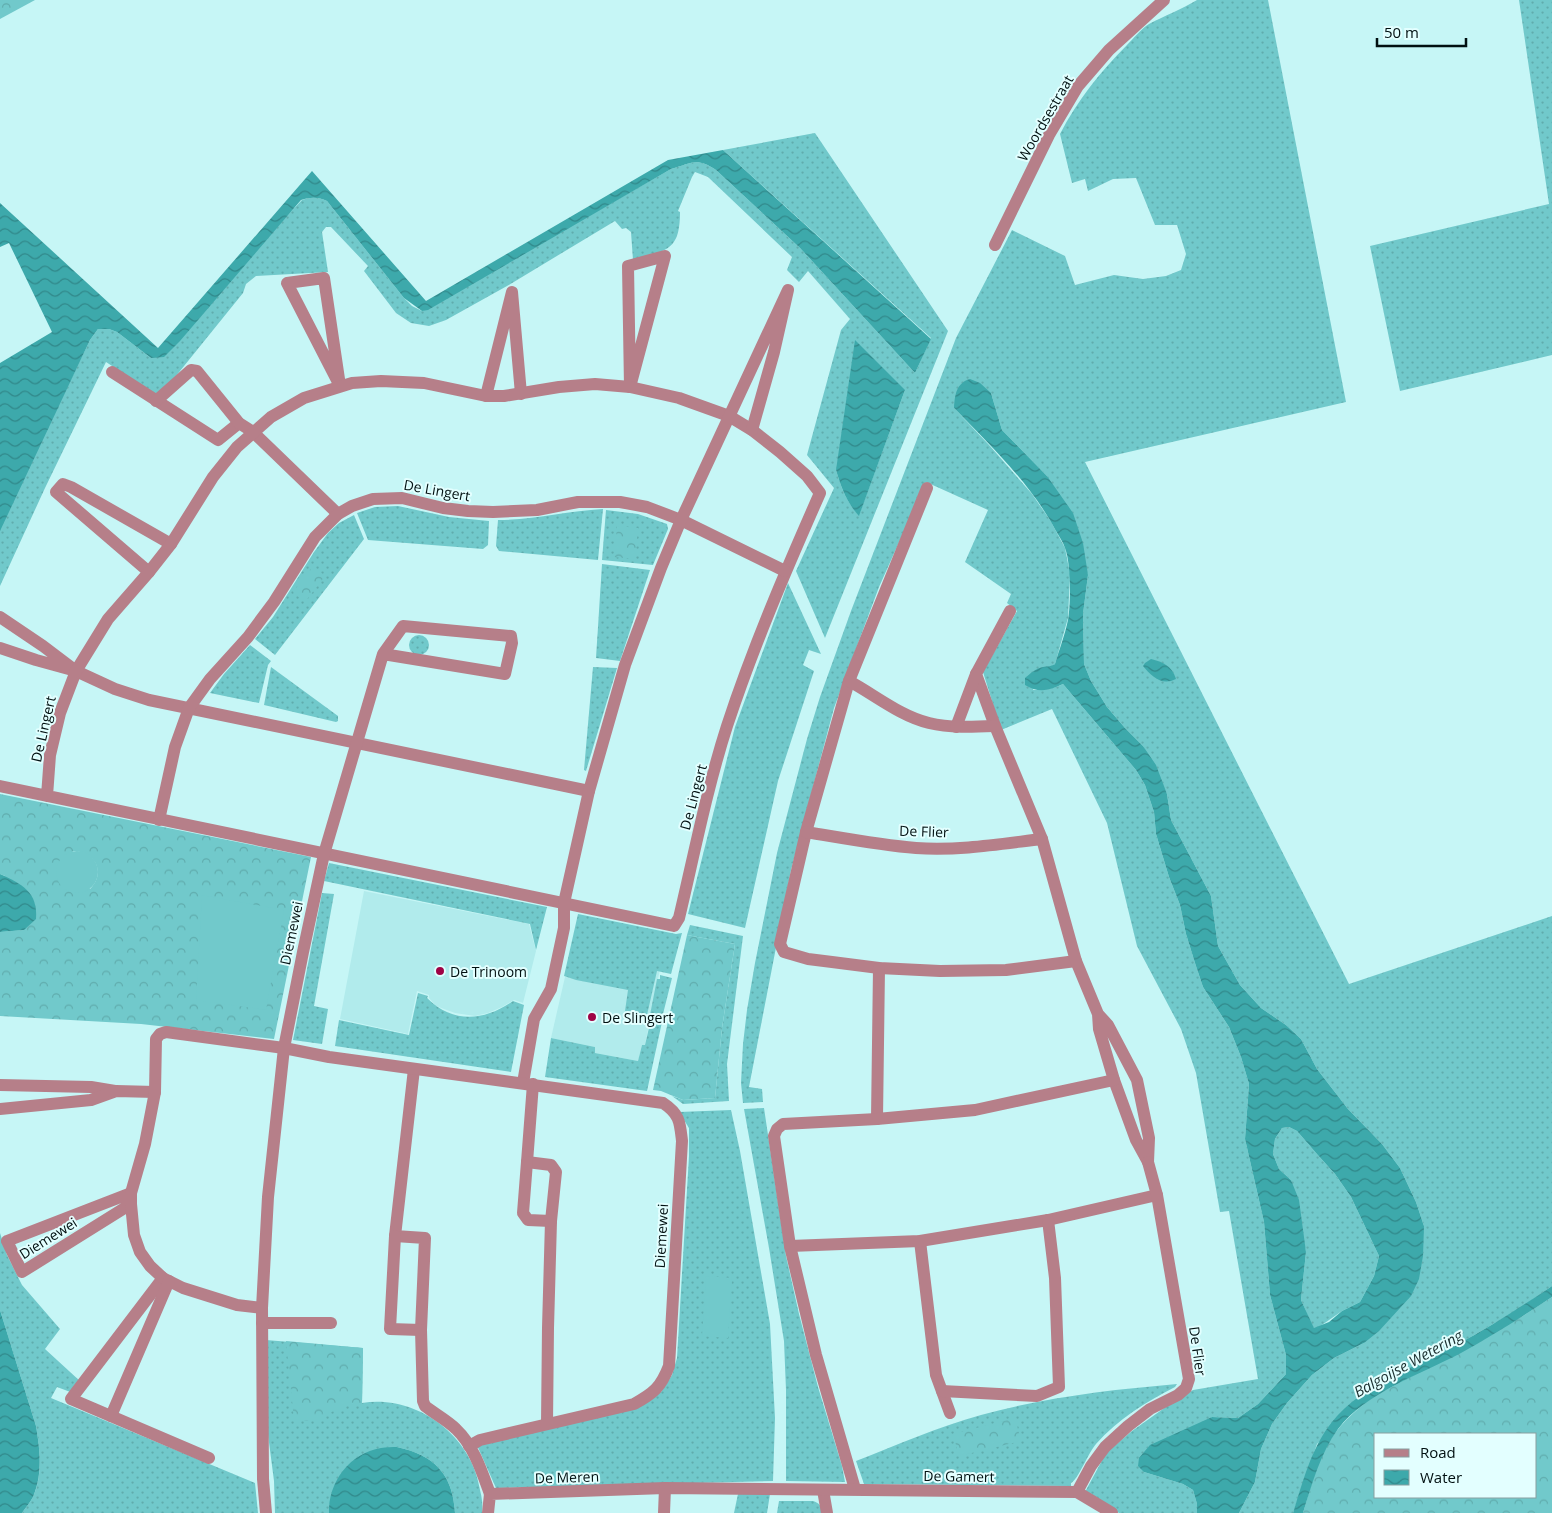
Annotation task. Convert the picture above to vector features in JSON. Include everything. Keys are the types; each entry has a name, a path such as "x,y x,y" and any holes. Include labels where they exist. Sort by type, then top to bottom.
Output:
{"street":[{"name":"Woordsestraat","path":"995,246 1049,135 1078,86 1109,50 1164,0"},
{"path":"665,256 662,265 630,386 628,266 665,256"},
{"path":"324,278 340,386 300,309 287,283 324,278"},
{"path":"551,1221 528,1220 522,1213 527,1162 528,1084 534,1019 551,989 564,928 564,903 590,791 625,665 661,568 680,520 788,290 774,352 752,430"},
{"path":"486,396 512,292 521,394"},
{"path":"156,401 191,370 197,371 239,423 253,432 338,514"},
{"path":"112,372 218,440 239,423"},
{"name":"De Lingert","path":"0,786 159,820 674,926 679,918 699,831 727,728 756,644 785,571 820,493 807,476 780,452 752,430 729,416 679,398 630,386 595,384 559,387 521,394 486,396 424,383 381,380 352,383 304,398 271,417 237,447 213,477 171,544 150,572 108,619 76,671 60,712 50,755 47,796"},
{"path":"150,572 56,492 63,484 71,487 171,544"},
{"path":"927,488 849,681 806,832 780,944 784,952 808,958 879,968 940,971 1006,970 1076,961"},
{"name":"De Lingert","path":"159,820 175,747 189,708 210,679 248,637 274,602 315,537 338,514 352,506 372,499 402,498 443,508 493,512 537,510 578,502 620,502 647,507 680,520 785,571"},
{"path":"956,727 976,674 1010,611"},
{"path":"0,618 43,646 76,671"},
{"path":"324,854 383,654 403,626 511,636 512,643 505,674 383,654"},
{"path":"0,648 76,671 115,689 149,700 590,791"},
{"name":"De Flier","path":"976,674 995,726 1042,839 1076,961 1098,1014 1108,1024 1137,1080 1149,1138 1148,1162"},
{"path":"849,681 900,712 927,723 956,727 995,726"},
{"name":"De Flier","path":"806,832 862,842 918,848 976,847 1042,839"},
{"name":"Diemewei","path":"266,1513 263,1479 262,1308 268,1197 284,1048 302,952 324,854"},
{"path":"877,1120 879,968"},
{"name":"De Flier","path":"1078,1492 1091,1466 1105,1447 1150,1409 1178,1395 1186,1388 1189,1379 1157,1195 1148,1162 1136,1140 1114,1080 1098,1029 1098,1014"},
{"name":"Diemewei","path":"262,1308 237,1305 197,1293 166,1280 150,1266 140,1252 134,1235 131,1199 155,1092 155,1046 156,1039 160,1034 166,1032 284,1048 414,1069 647,1100 663,1103 672,1108 680,1120 682,1141 669,1366 663,1381 648,1396 634,1404 480,1440 470,1446"},
{"path":"414,1069 395,1236 390,1329 421,1330"},
{"path":"855,1489 816,1355 790,1246 774,1136 777,1129 783,1124 877,1120 976,1110 1114,1080"},
{"path":"0,1085 91,1087 116,1091 155,1092"},
{"path":"0,1109 91,1100 116,1091"},
{"path":"527,1162 552,1164 556,1172 551,1221 547,1423"},
{"path":"790,1246 920,1241 1048,1220 1157,1195"},
{"name":"Diemewei","path":"131,1199 22,1272 7,1241 131,1199"},
{"path":"942,1391 1037,1396 1059,1387 1055,1278 1048,1220"},
{"path":"395,1236 425,1238 421,1330 423,1401 425,1406 457,1429 470,1446 483,1473 490,1494 488,1513"},
{"path":"920,1241 936,1374 950,1413"},
{"path":"166,1280 71,1399 209,1458"},
{"path":"111,1416 166,1280"},
{"path":"262,1323 331,1323"},
{"path":"664,1513 665,1488"},
{"name":"De Meren","path":"490,1494 665,1488 822,1490"},
{"path":"822,1490 827,1513"},
{"name":"De Gamert","path":"822,1490 1078,1492"},
{"path":"1078,1492 1112,1513"}],"shaded area":[{"name":"De Trinoom","path":"364,891 529,924 536,951 523,1003 514,1000 488,1013 475,1016 455,1013 436,1006 429,998 429,995 417,991 408,1034 340,1019"},
{"name":"De Slingert","path":"664,949 645,1045 642,1045 638,1061 595,1053 595,1047 551,1038 565,977 573,978"}],"green space":[{"path":"0,0 35,0 0,19"},
{"path":"1197,0 1268,0 1346,402 1085,462 1349,984 1552,916 1552,1286 1519,1309 1457,1345 1368,1390 1317,1444 1293,1513 1239,1513 1255,1482 1261,1449 1272,1424 1287,1403 1312,1375 1334,1358 1364,1343 1424,1226 1416,1202 1400,1168 1382,1144 1348,1109 1317,1069 1301,1039 1286,1025 1261,1008 1240,985 1218,946 1211,896 1171,820 1167,794 1143,746 1107,707 1091,681 1084,664 1083,614 1088,575 1047,476 1002,430 991,393 954,408 1032,494 1050,520 1065,548 1070,574 1068,618 1055,664 1051,667 1044,667 1033,690 1048,689 1063,684 1136,770 1145,785 1154,812 1156,834 1180,905 1186,934 1203,987 1229,1027 1249,1084 1245,1139 1264,1222 1270,1295 1286,1355 1286,1374 1258,1404 1238,1418 1212,1417 1144,1472 1183,1484 1193,1490 1197,1504 1197,1513 1119,1513 1085,1492 1106,1453 1132,1431 1170,1404 1193,1390 1258,1379 1229,1211 1220,1212 1196,1073 1181,1029 1137,946 1107,823 1052,709 1001,730 983,672 1017,611 1007,603 1011,594 965,562 988,510 926,482 879,587 834,708 791,870 749,1087 762,1089 763,1102 743,1103 741,1083 743,1044 755,963 777,853 807,739 851,611 956,338 1012,230 1065,256 1075,285 1114,275 1143,279 1166,276 1181,270 1186,254 1177,225 1155,225 1136,178 1113,179 1088,191 1085,179 1072,183 1060,134 1090,87 1140,31 1149,24"},
{"path":"1519,0 1552,0 1552,355 1400,391 1370,246 1549,204"},
{"path":"815,133 948,331 825,638 796,571 834,488 807,455 841,330 850,319 808,271 799,282 787,270 792,257 708,177 695,172 678,211 680,212 677,235 669,247 633,260 631,232 626,228 622,229 615,221 507,286 446,320 429,326 411,323 396,313 364,271 368,266 331,227 326,227 322,232 328,272 256,276 246,284 243,293 159,397 106,362 0,586 0,526 90,340 98,329 109,329 117,332 151,358 305,199 318,198 327,201 404,298 412,306 422,311 671,169 699,162 716,170 800,248 915,373 931,338 723,150","holes":["905,390 859,515 844,494 836,470"]},
{"path":"398,506 449,517 489,521 488,545 483,549 368,540 357,513 375,507"},
{"path":"603,509 598,560 499,551 496,546 498,520 524,519"},
{"path":"606,510 638,514 667,524 668,529 653,565 602,560"},
{"path":"354,515 364,539 275,655 255,639 273,617 328,533 339,523"},
{"path":"617,526 638,528 635,559 614,557"},
{"path":"602,564 650,570 620,661 596,658"},
{"path":"313,566 325,576 305,602 293,592"},
{"path":"788,583 821,654 809,650 803,665 814,671 778,781 745,928 688,914 735,727"},
{"path":"415,635 423,635 429,641 429,649 423,655 415,655 409,649 409,641"},
{"path":"250,645 271,661 268,665 259,703 210,693 224,674"},
{"path":"271,667 338,716 338,721 264,705"},
{"path":"593,667 617,668 586,771 584,770"},
{"path":"0,794 311,857 274,1039 141,1024 0,1016 0,932 24,930 5,876 0,874","holes":["74,851 82,852 93,859 98,870 95,883 90,889 68,854"]},
{"path":"77,851 92,857 98,872 92,887 77,893 62,887 56,872 62,857"},
{"path":"329,863 547,907 536,950 530,924 324,881"},
{"path":"322,893 334,894 314,1006 328,1009 322,1044 293,1040"},
{"path":"202,895 284,910 266,1010 196,1000"},
{"path":"578,914 676,934 682,933 671,974 657,971 647,1015 625,1011 628,990 564,976"},
{"path":"690,925 743,936 727,1064 729,1101 683,1104 672,1096 683,1100 715,1098 722,1028 735,944 687,935"},
{"path":"687,935 735,944 722,1028 715,1098 683,1100 661,1091 653,1090"},
{"path":"660,975 672,978 662,1018 650,1015 657,979 660,979"},
{"path":"418,993 428,996 427,998 437,1006 458,1016 480,1016 491,1013 513,1001 524,1005 511,1072 335,1046 339,1020 409,1035"},
{"path":"651,1019 662,1022 647,1091 545,1077 551,1038 595,1047 595,1053 638,1061 642,1045 645,1045"},
{"path":"764,1108 786,1256 818,1387 845,1482 786,1481 784,1341 744,1109"},
{"path":"731,1110 740,1151 770,1324 775,1418 773,1481 496,1488 476,1443 661,1392 672,1375 677,1358 689,1156 689,1128 679,1112"},
{"path":"1289,1127 1297,1131 1335,1174 1351,1197 1379,1256 1374,1276 1360,1302 1314,1329 1301,1300 1306,1252 1291,1180 1279,1169 1273,1154 1275,1139 1282,1128"},
{"path":"0,1233 7,1255 22,1285 60,1329 45,1349 81,1382 73,1393 57,1387 51,1398 255,1483 258,1513 22,1513 32,1499 36,1488 39,1471 39,1453 36,1426 0,1310"},
{"path":"706,1276 732,1278 728,1338 702,1336"},
{"path":"1552,1297 1552,1513 1303,1513 1322,1454 1330,1440 1353,1414 1373,1397 1523,1316"},
{"path":"266,1340 363,1348 362,1403 383,1402 403,1405 421,1412 439,1423 454,1436 466,1452 475,1470 482,1499 482,1513 455,1513 450,1487 446,1477 439,1468 421,1455 397,1447 329,1505 329,1513 275,1513 274,1481 267,1427"},
{"path":"286,1341 363,1348 362,1404 347,1406 333,1411 316,1421 294,1420"},
{"path":"1177,1384 1133,1412 1105,1435 1093,1448 1077,1477 1071,1483 1071,1486 864,1484 856,1461 949,1425 1030,1403 1078,1395"},
{"path":"1015,1418 1021,1441 959,1456 953,1434"},
{"path":"738,1494 770,1494 767,1513 734,1513"},
{"path":"779,1501 813,1501 820,1505 823,1513 777,1513"}],"water":[{"path":"723,150 931,339 915,373 800,248 716,170 699,162 671,169 428,310 422,311 404,298 327,201 308,198 301,200 180,341 164,357 151,358 117,332 109,329 98,329 90,340 0,531 0,363 52,332 9,243 0,247 0,203 158,348 312,171 426,301 668,160"},
{"path":"855,340 905,390 859,516 844,494 836,470"},
{"path":"970,379 980,383 991,393 1002,430 1047,476 1073,513 1083,543 1088,575 1083,614 1084,664 1091,681 1107,707 1143,746 1156,765 1167,794 1171,820 1211,896 1218,946 1240,985 1261,1008 1286,1025 1301,1039 1317,1069 1348,1109 1382,1144 1400,1168 1416,1202 1424,1226 1423,1256 1419,1279 1411,1296 1379,1331 1364,1343 1334,1358 1312,1375 1287,1403 1272,1424 1261,1449 1255,1482 1239,1513 1197,1513 1197,1504 1193,1490 1183,1484 1144,1472 1138,1466 1139,1458 1150,1445 1212,1417 1238,1418 1258,1404 1286,1374 1286,1355 1270,1295 1264,1222 1245,1139 1249,1084 1229,1027 1203,987 1186,934 1180,905 1156,834 1154,812 1145,785 1136,770 1063,684 1044,690 1030,688 1025,685 1025,678 1033,671 1055,664 1069,613 1070,584 1067,555 1061,539 1046,514 1023,482 954,408 957,390 965,381","holes":["1289,1127 1297,1131 1335,1174 1351,1197 1379,1256 1374,1276 1360,1302 1342,1311 1329,1322 1314,1328 1301,1300 1306,1252 1299,1200 1291,1180 1279,1169 1273,1154 1275,1139 1282,1128"]},
{"path":"1151,659 1166,665 1176,679 1162,681 1150,674 1143,666"},
{"path":"0,874 15,881 27,890 34,902 36,919 24,930 0,932"},
{"path":"1552,1286 1552,1297 1529,1312 1461,1353 1395,1385 1349,1416 1338,1429 1326,1449 1303,1513 1293,1513 1308,1466 1318,1443 1332,1422 1345,1408 1390,1377 1442,1353"},
{"path":"0,1310 36,1426 39,1444 38,1480 32,1499 22,1513 0,1513"},
{"path":"397,1447 421,1455 439,1468 446,1477 450,1487 455,1513 329,1513 332,1490 343,1471 351,1463 370,1451"}],"place":[{"name":"De Trinoom","path":"440,971"},
{"name":"De Slingert","path":"592,1017"}],"water label":[{"name":"Balgoijse Wetering","path":"1408,1363"}]}
